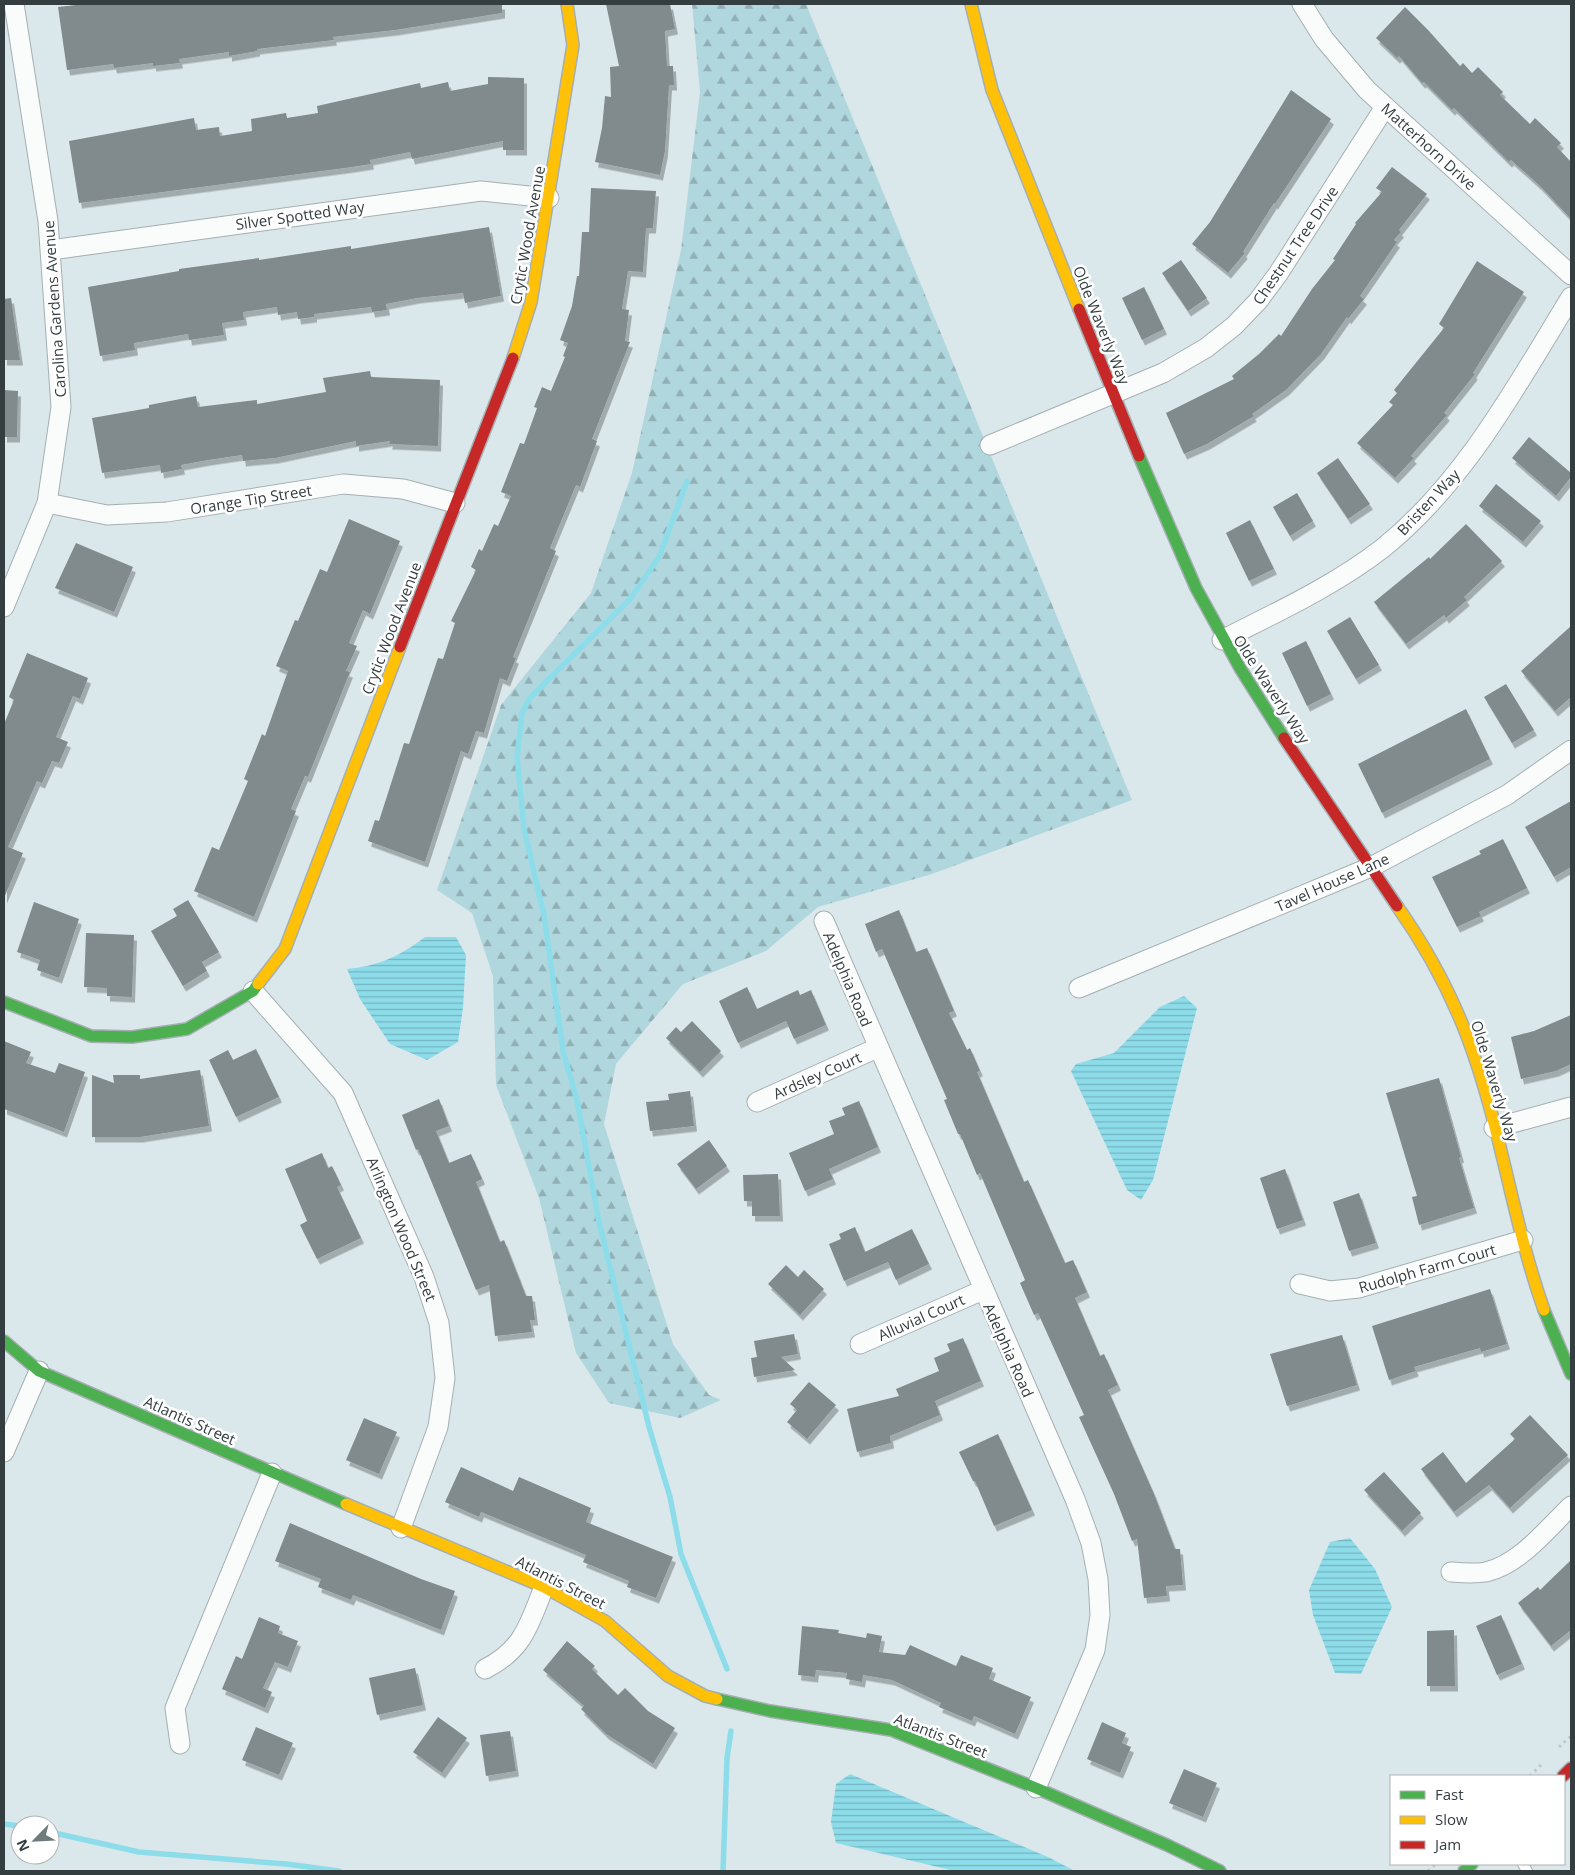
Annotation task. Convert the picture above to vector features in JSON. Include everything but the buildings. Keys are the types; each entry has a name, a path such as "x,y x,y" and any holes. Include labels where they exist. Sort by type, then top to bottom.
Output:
{"street":[{"name":"Carolina Gardens Avenue","path":"4,607 47,502 61,407 51,250 14,4"},
{"name":"Crytic Wood Avenue","path":"4,1002 91,1036 132,1037 187,1029 254,991 285,949 455,503 508,374 532,302 573,45 566,4"},
{"name":"Olde Waverly Way","path":"971,4 992,90 1176,546 1222,640 1424,947 1447,988 1474,1053 1543,1310 1571,1374"},
{"name":"Matterhorn Drive","path":"1302,4 1337,57 1385,107 1571,275"},
{"name":"Chestnut Tree Drive","path":"990,445 1163,373 1191,358 1247,314 1278,274 1385,107"},
{"name":"Silver Spotted Way","path":"51,250 481,191 549,198"},
{"name":"Bristen Way","path":"1222,640 1346,574 1383,548 1418,516 1450,481 1482,437 1571,297"},
{"name":"Orange Tip Street","path":"47,502 107,515 167,512 343,484 403,489 455,503"},
{"name":"Tavel House Lane","path":"1079,988 1371,867 1507,795 1571,750"},
{"name":"Adelphia Road","path":"824,921 877,1048 1074,1499 1091,1543 1098,1580 1100,1615 1095,1650 1036,1788"},
{"name":"Arlington Wood Street","path":"254,991 343,1093 424,1276 439,1323 446,1378 438,1427 401,1528"},
{"name":"Ardsley Court","path":"757,1102 877,1048"},
{"path":"1494,1128 1571,1107"},
{"name":"Rudolph Farm Court","path":"1300,1284 1330,1291 1359,1288 1523,1240"},
{"name":"Alluvial Court","path":"860,1344 983,1290"},
{"name":"Atlantis Street","path":"4,1341 20,1357 39,1371 272,1473 544,1587 605,1621 668,1676 706,1696 770,1711 819,1717 891,1730 1036,1788 1167,1845 1220,1871"},
{"path":"4,1452 39,1371"},
{"path":"180,1744 175,1708 272,1473"},
{"path":"1451,1572 1471,1573 1500,1567 1523,1551 1571,1506"},
{"path":"485,1670 504,1660 519,1644 544,1587"}],"green space":[{"path":"692,4 806,4 1132,800 932,874 818,907 766,951 683,984 616,1064 604,1124 673,1344 709,1395 721,1400 680,1418 609,1403 576,1353 539,1198 496,1085 493,976 472,913 437,890 501,705 591,593 632,473 681,250 700,92"}],"water":[{"path":"425,937 456,937 466,955 463,1008 458,1042 427,1060 390,1044 360,999 347,969 359,968 389,959 407,950"},
{"path":"1184,996 1197,1008 1153,1180 1141,1200 1127,1190 1071,1071 1076,1064 1114,1053 1160,1007"},
{"path":"1350,1538 1375,1569 1392,1607 1361,1674 1335,1673 1313,1615 1309,1590 1330,1542"},
{"path":"850,1774 1048,1857 1075,1871 955,1871 836,1843 831,1822 836,1784"}],"waterway":[{"path":"687,481 659,557 630,599 530,698 522,713 517,757 524,829 544,915 563,1051 577,1100 599,1222 649,1427 670,1497 681,1554 727,1669"},
{"path":"723,1871 727,1758 731,1731"},
{"path":"4,1824 10,1825"},
{"path":"60,1834 139,1852 286,1864 339,1871"}],"traffic: fast":[{"path":"1139,456 1196,588 1240,668 1284,738"},
{"path":"4,1002 91,1036 132,1037 187,1029 253,991 258,984"},
{"path":"1544,1310 1571,1374"},
{"path":"4,1341 39,1371 346,1504"},
{"path":"717,1699 770,1711 891,1730 1036,1788 1167,1845 1220,1871"},
{"path":"1464,1871 1471,1865"}],"traffic: slow":[{"path":"513,358 531,302 573,45 567,4"},
{"path":"971,4 992,90 1079,309"},
{"path":"258,984 285,949 400,647"},
{"path":"1397,906 1418,937 1436,969 1453,1002 1467,1036 1489,1104 1523,1242 1544,1310"},
{"path":"346,1504 544,1587 605,1621 668,1676 705,1696 717,1699"}],"traffic: jam":[{"path":"1079,309 1139,456"},
{"path":"400,647 513,358"},
{"path":"1284,738 1397,906"},
{"path":"1564,1775 1571,1768"}]}
